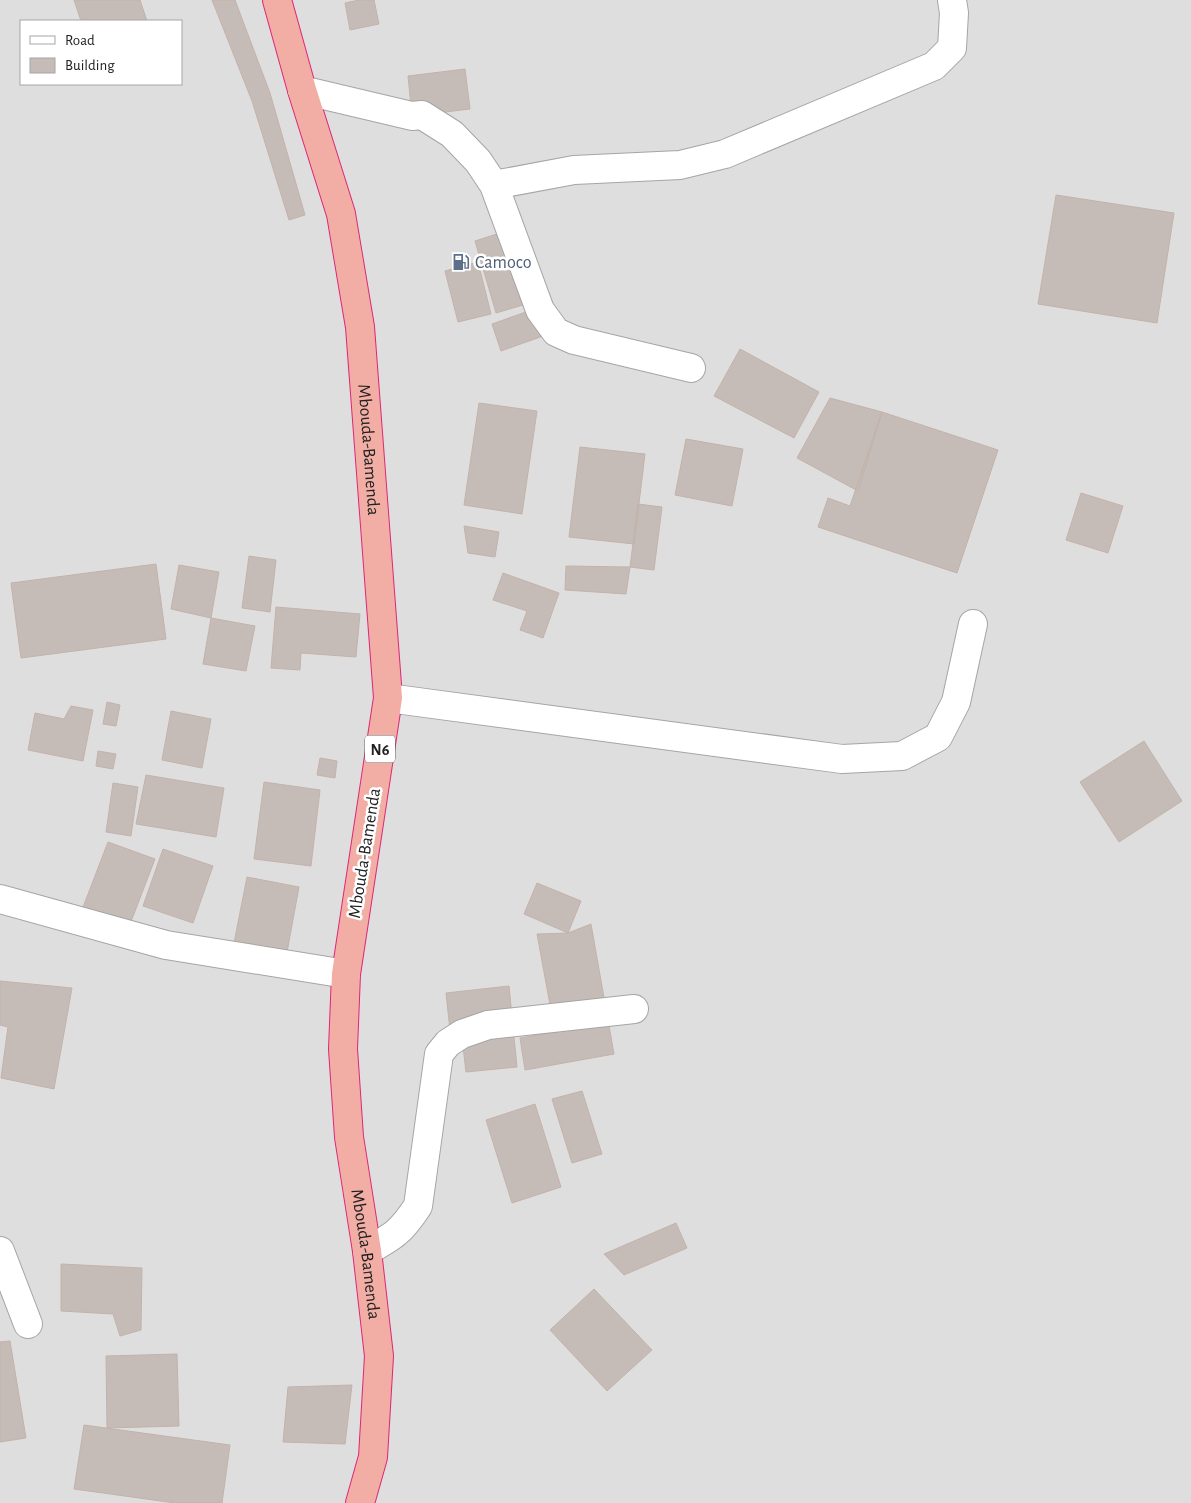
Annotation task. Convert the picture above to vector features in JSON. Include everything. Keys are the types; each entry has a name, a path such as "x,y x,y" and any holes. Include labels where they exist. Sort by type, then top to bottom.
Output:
{"highway":[{"name":"Mbouda-Bamenda","path":"277,0 302,90 341,214 360,327 388,698 346,974 343,1049 349,1136 367,1250 380,1356 373,1457 360,1503"}],"street":[{"path":"494,185 574,170 680,165 724,154 934,66 952,48 954,13 952,0"},
{"path":"302,90 412,116 422,115 452,134 478,161 494,185 540,310 556,332 574,340 691,368"},
{"path":"388,698 842,759 902,756 938,738 956,702 973,624"},
{"path":"0,899 166,945 346,974"},
{"path":"367,1250 392,1238 405,1225 418,1206 439,1054 448,1043 462,1034 488,1025 634,1009"},
{"path":"0,1251 28,1324"}],"shaded area":[{"path":"0,0 1191,0 1191,1503 0,1503"}],"building":[{"path":"74,0 140,0 147,20 81,20"},
{"path":"212,0 235,0 270,93 305,215 289,220 252,101"},
{"path":"359,0 374,0 379,24 350,30 345,3"},
{"path":"465,69 470,109 412,116 408,76"},
{"path":"1056,195 1174,213 1157,323 1038,304"},
{"path":"503,232 523,305 496,313 475,241"},
{"path":"478,262 491,314 458,322 445,271"},
{"path":"537,308 546,335 501,351 492,324"},
{"path":"740,349 819,392 794,438 714,396"},
{"path":"830,398 882,412 858,491 797,458"},
{"path":"479,403 537,411 522,514 464,505"},
{"path":"882,412 998,450 957,573 818,527 828,498 850,506"},
{"path":"686,439 743,449 732,506 675,495"},
{"path":"580,447 645,454 634,544 569,537"},
{"path":"1081,493 1123,506 1108,553 1066,540"},
{"path":"638,504 662,507 654,570 630,567"},
{"path":"464,526 499,532 495,557 468,553"},
{"path":"249,556 276,560 270,612 242,608"},
{"path":"156,564 166,639 21,658 11,583"},
{"path":"179,565 219,572 211,618 171,609"},
{"path":"566,566 630,567 626,594 565,590"},
{"path":"503,573 559,593 543,638 520,630 527,611 493,600"},
{"path":"276,607 360,614 356,657 301,653 300,670 271,668"},
{"path":"211,618 255,626 246,671 203,664"},
{"path":"107,702 120,705 116,726 103,724"},
{"path":"71,706 93,710 83,761 28,750 35,713 64,719"},
{"path":"171,711 211,719 202,768 162,760"},
{"path":"1144,741 1182,801 1119,842 1080,782"},
{"path":"98,751 116,754 113,769 96,766"},
{"path":"320,758 337,761 335,778 317,775"},
{"path":"146,775 224,788 216,837 136,824"},
{"path":"264,782 320,790 311,866 254,859"},
{"path":"113,783 138,787 131,836 106,832"},
{"path":"108,842 155,859 127,932 80,915"},
{"path":"163,849 213,866 193,923 143,906"},
{"path":"247,877 299,887 285,963 232,953"},
{"path":"537,883 581,901 568,933 524,914"},
{"path":"591,924 614,1054 525,1070 520,1038 555,1032 537,934 568,933"},
{"path":"0,981 72,988 54,1089 1,1078 8,1027 0,1025"},
{"path":"509,986 517,1067 466,1072 461,1029 450,1030 446,993"},
{"path":"582,1091 602,1154 572,1163 552,1099"},
{"path":"535,1104 561,1187 512,1203 486,1120"},
{"path":"676,1223 687,1248 624,1275 604,1254"},
{"path":"61,1264 142,1268 141,1330 120,1336 113,1314 61,1311"},
{"path":"594,1289 652,1350 607,1391 550,1330"},
{"path":"10,1341 26,1438 0,1442 0,1342"},
{"path":"177,1354 179,1426 107,1428 106,1356"},
{"path":"352,1385 345,1444 283,1442 288,1387"},
{"path":"84,1425 230,1445 222,1503 175,1503 74,1489"}],"place":[{"name":"Camoco","path":"461,262"}]}
